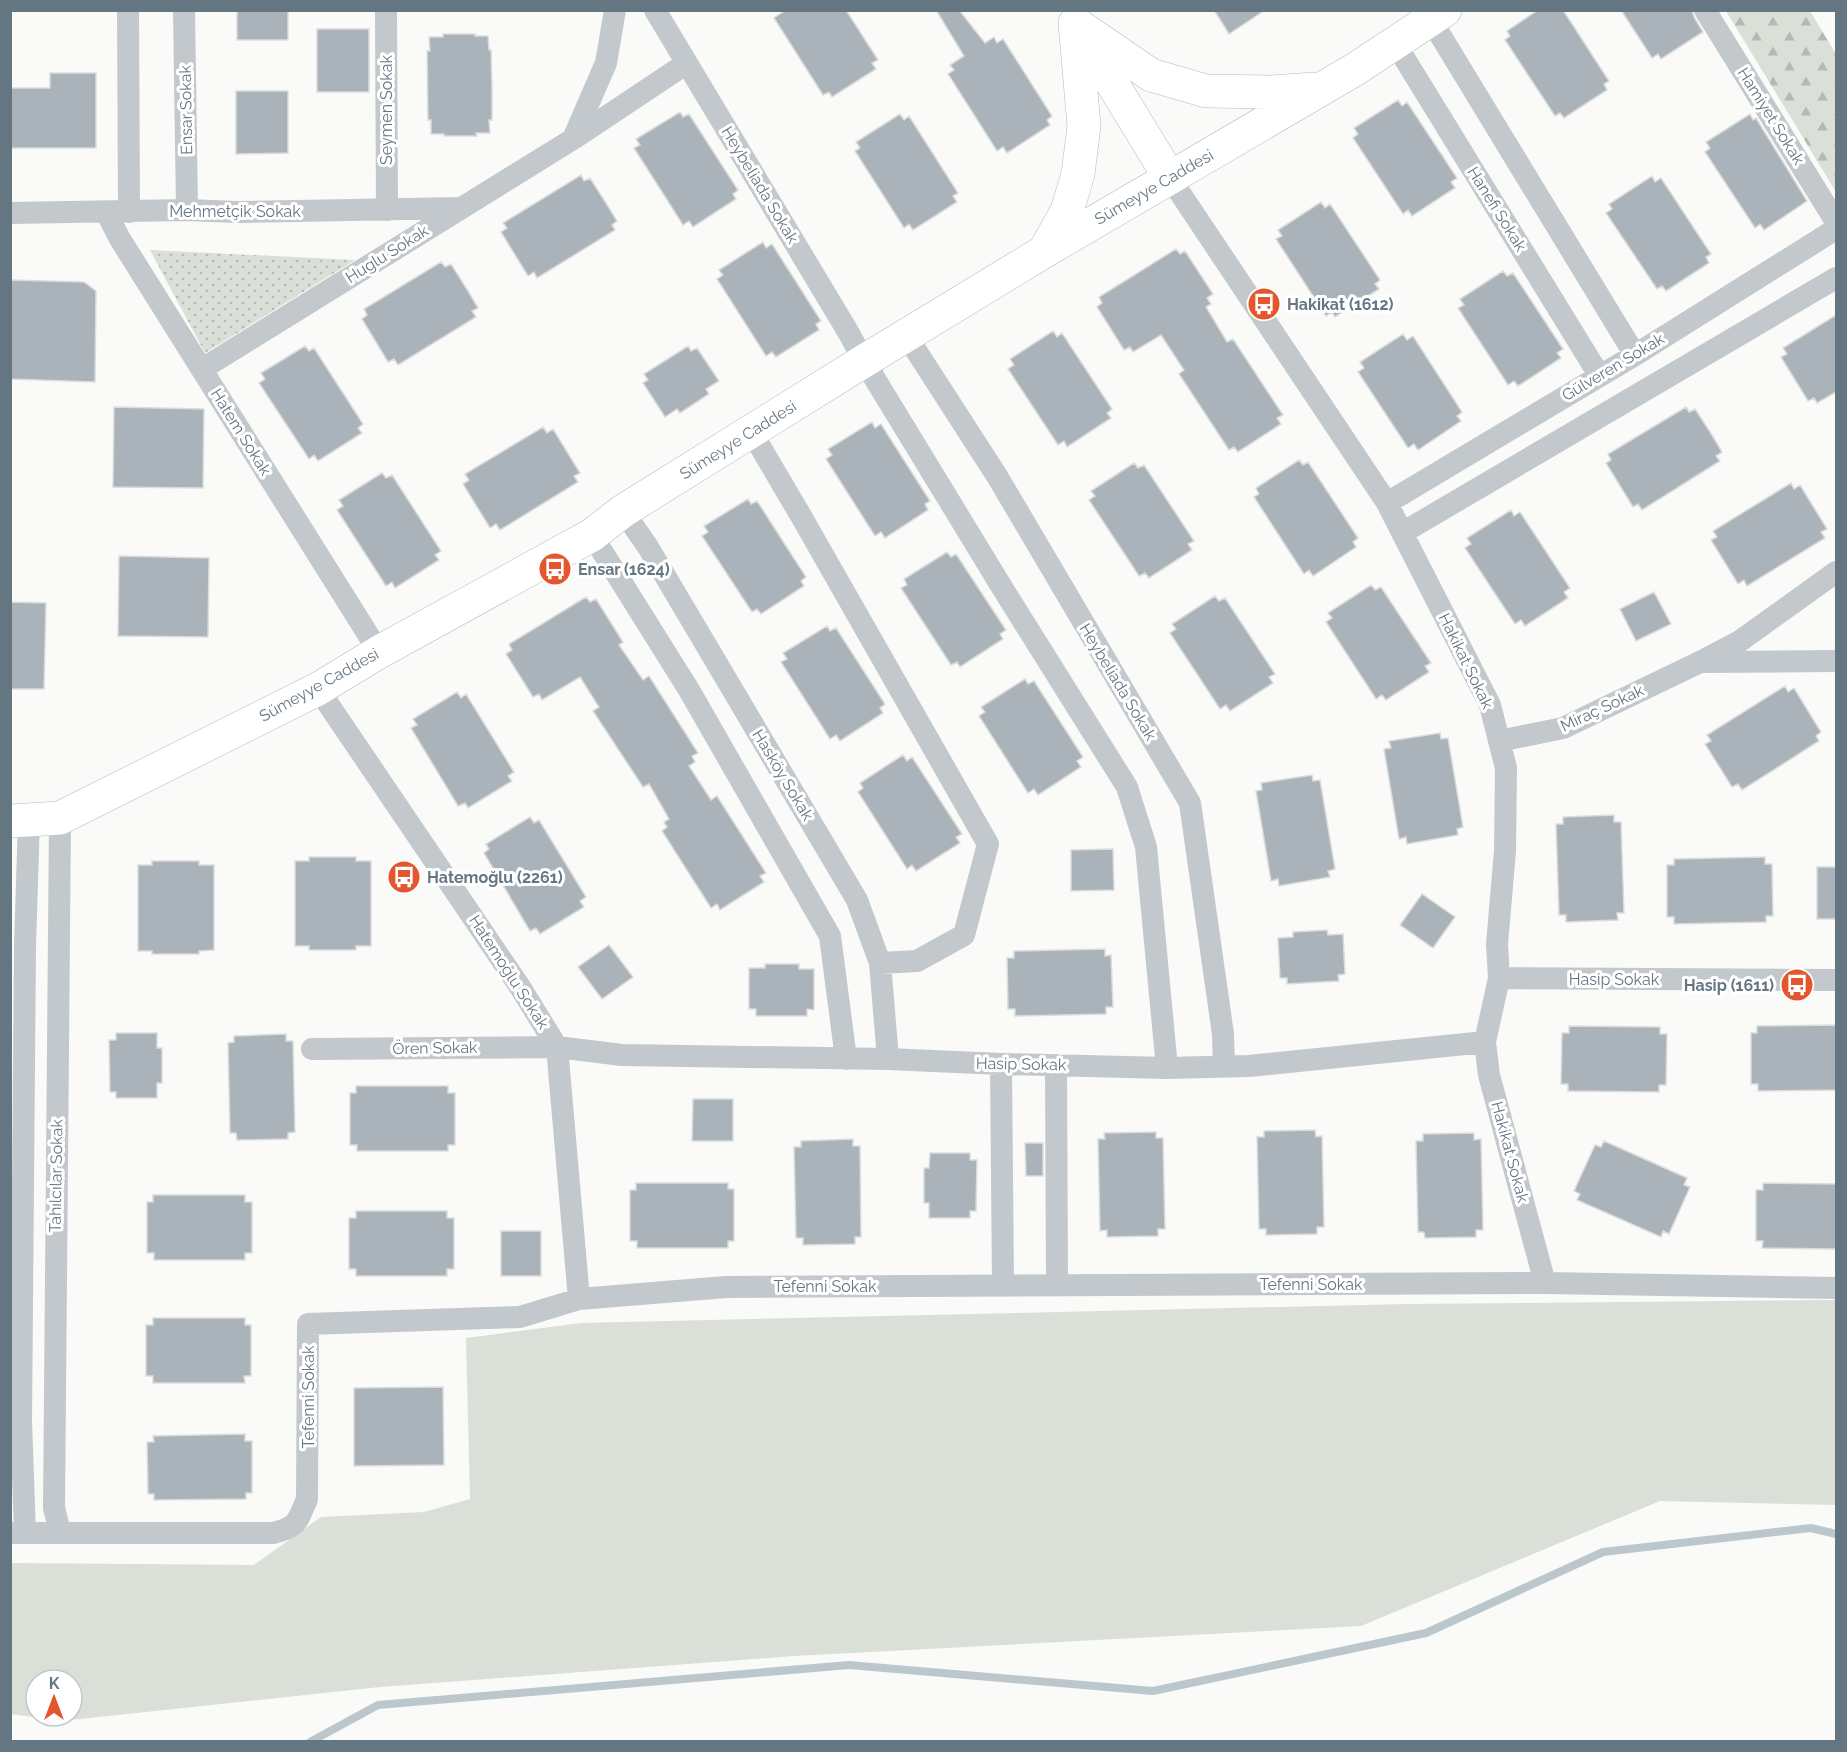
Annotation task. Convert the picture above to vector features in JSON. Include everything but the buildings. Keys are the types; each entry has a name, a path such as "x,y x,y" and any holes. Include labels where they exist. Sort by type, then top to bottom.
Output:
{"street":[{"path":"128,10 129,212"},
{"name":"Ensar Sokak","path":"184,10 187,210"},
{"name":"Seymen Sokak","path":"386,10 387,210"},
{"path":"573,139 606,63 615,10"},
{"name":"Heybeliada Sokak","path":"655,10 864,361 1127,787 1146,847 1167,1068"},
{"name":"Hamiyet Sokak","path":"1705,10 1836,222"},
{"path":"1438,15 1635,355"},
{"name":"Sümeyye Caddesi","path":"33,819 318,689 379,652 592,535 623,511 906,335 1322,88 1438,15"},
{"path":"1071,17 1151,75 1206,92 1271,92 1322,88"},
{"path":"1071,17 1170,178"},
{"path":"1045,251 1067,211 1078,174 1084,126 1071,17"},
{"name":"Hanefi Sokak","path":"1395,43 1599,375"},
{"name":"Huglu Sokak","path":"202,369 573,139 687,63"},
{"name":"Hakikat Sokak","path":"1170,178 1387,503 1490,705 1506,768 1505,851 1497,944 1499,978 1485,1042 1489,1075 1545,1283"},
{"name":"Mehmetçik Sokak","path":"10,213 459,208"},
{"name":"Hatem Sokak","path":"106,212 120,239 379,652"},
{"name":"Gülveren Sokak","path":"1387,503 1635,355 1836,229"},
{"path":"1402,533 1836,278"},
{"name":"Heybeliada Sokak","path":"906,335 997,476 1190,803 1223,1034 1224,1066"},
{"path":"751,431 988,844 964,935 917,961 880,963"},
{"name":"Hasköy Sokak","path":"623,511 648,547 857,900 880,963 888,1059"},
{"path":"592,535 689,690 830,936 846,1059"},
{"name":"Miraç Sokak","path":"1499,741 1563,728 1700,662 1740,641 1836,572"},
{"name":"Miraç Sokak","path":"1700,662 1836,661"},
{"name":"Hatemoğlu Sokak","path":"318,689 520,987 557,1047 579,1299"},
{"path":"18,1533 25,946 33,819"},
{"name":"Tahılcılar Sokak","path":"33,819 54,1508 60,1532"},
{"name":"Hasip Sokak","path":"1499,978 1836,980"},
{"name":"Hasip Sokak","path":"557,1047 622,1055 888,1059 1167,1068 1260,1065 1485,1042"},
{"name":"Ören Sokak","path":"312,1049 557,1047"},
{"path":"1001,1064 1003,1285"},
{"path":"1056,1065 1057,1285"},
{"name":"Tefenni Sokak","path":"18,1533 273,1533 288,1529 297,1521 307,1499 308,1323 520,1317 579,1299 726,1287 1545,1283 1836,1288"}],"green space":[{"path":"1726,11 1810,11 1836,54 1836,192"},
{"path":"150,250 355,260 205,353"},
{"path":"1836,1300 1836,1505 1660,1501 1361,1626 794,1656 380,1687 84,1719 84,1668 24,1668 24,1716 11,1714 11,1563 254,1565 321,1517 424,1512 470,1499 466,1338 581,1323 1407,1304"}],"waterway":[{"path":"310,1742 378,1705 849,1665 1153,1691 1426,1633 1603,1552 1811,1528 1836,1534"}],"place":[{"name":"Hakikat (1612)","path":"1264,304"},
{"name":"Ensar (1624)","path":"555,569"},
{"name":"Hatemoğlu (2261)","path":"404,877"},
{"name":"Hasip (1611)","path":"1797,985"}]}
